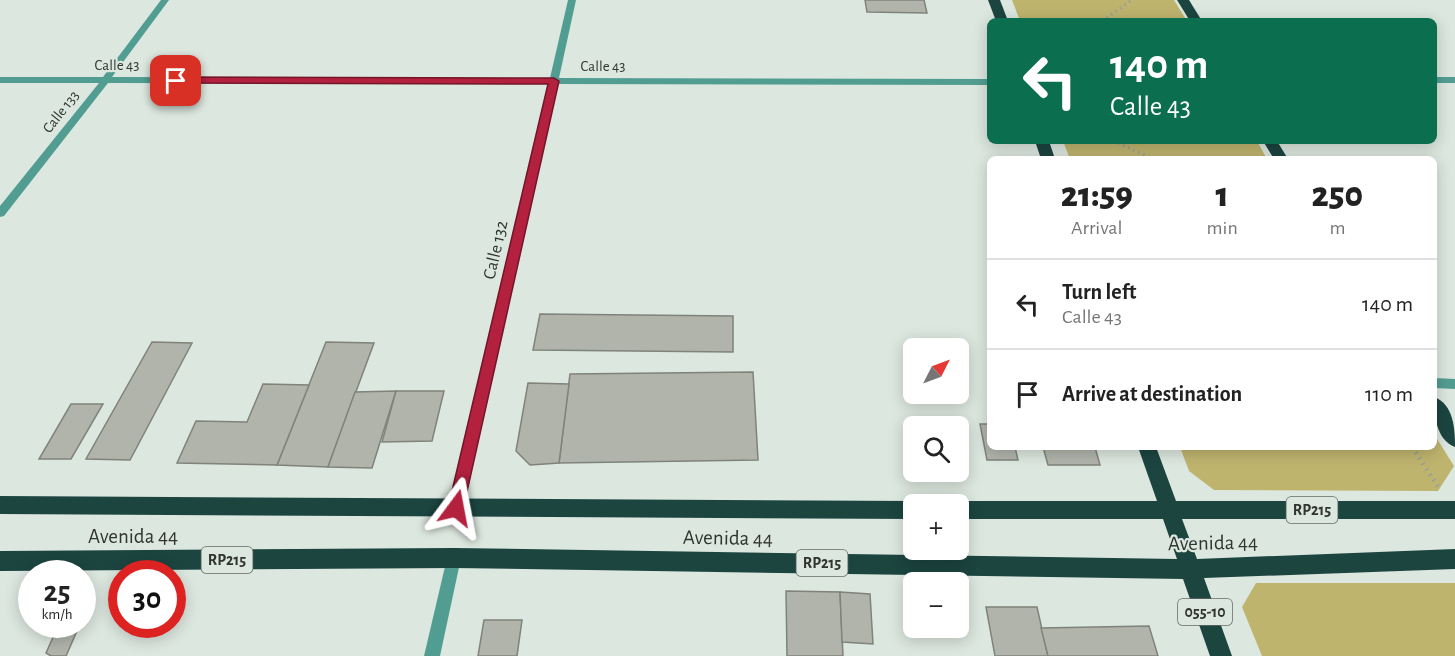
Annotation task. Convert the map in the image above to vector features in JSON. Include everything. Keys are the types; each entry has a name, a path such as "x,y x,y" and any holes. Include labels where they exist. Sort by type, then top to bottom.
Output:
{"highway":[{"path":"994,0 1001,18"},
{"path":"1183,0 1194,18"},
{"path":"1437,410 1455,439"},
{"name":"055-10","path":"1149,450 1221,656"},
{"name":"Avenida 44","path":"0,505 903,510"},
{"name":"Avenida 44","path":"969,510 1454,510"},
{"name":"Avenida 44","path":"0,561 454,558 1190,569 1455,560"}],"street":[{"name":"Calle 133","path":"0,213 105,81 165,0"},
{"name":"Calle 132","path":"456,508 572,0"},
{"name":"Calle 43","path":"0,80 987,82"},
{"path":"1437,80 1455,80"},
{"path":"1437,383 1455,384"},
{"path":"432,656 454,558"}],"path":[{"path":"1106,18 1132,0"},
{"path":"1120,144 1148,156"},
{"path":"1415,450 1454,510"}],"shaded area":[{"path":"1012,0 1174,0 1185,18 1019,18"},
{"path":"1064,144 1259,144 1265,156 1069,156"},
{"path":"1437,439 1454,466 1438,491 1214,490 1189,471 1181,450 1437,450"},
{"path":"1256,583 1455,583 1455,656 1262,656 1242,607"}],"building":[{"path":"865,0 924,0 927,13 867,12"},
{"path":"540,314 733,316 733,352 533,350"},
{"path":"152,342 192,343 130,460 86,459"},
{"path":"326,342 374,343 328,467 277,465"},
{"path":"753,372 758,460 559,463 570,374"},
{"path":"528,383 569,384 559,463 530,465 516,451"},
{"path":"263,384 309,385 277,465 177,463 196,421 247,422"},
{"path":"396,391 372,468 328,467 355,392"},
{"path":"396,391 444,391 432,441 382,442"},
{"path":"71,404 103,404 71,459 39,459"},
{"path":"980,424 987,424 987,450 1016,450 1018,460 987,460"},
{"path":"1044,450 1096,450 1100,465 1048,465"},
{"path":"786,591 840,592 843,656 787,656"},
{"path":"840,592 870,594 873,644 842,642"},
{"path":"986,607 1037,607 1048,656 995,656"},
{"path":"484,620 522,620 517,656 478,656"},
{"path":"1149,626 1158,656 1048,656 1041,628"},
{"path":"53,638 74,638 66,656 51,656 46,653"}],"route":[{"path":"176,81 554,81 456,508"}]}
